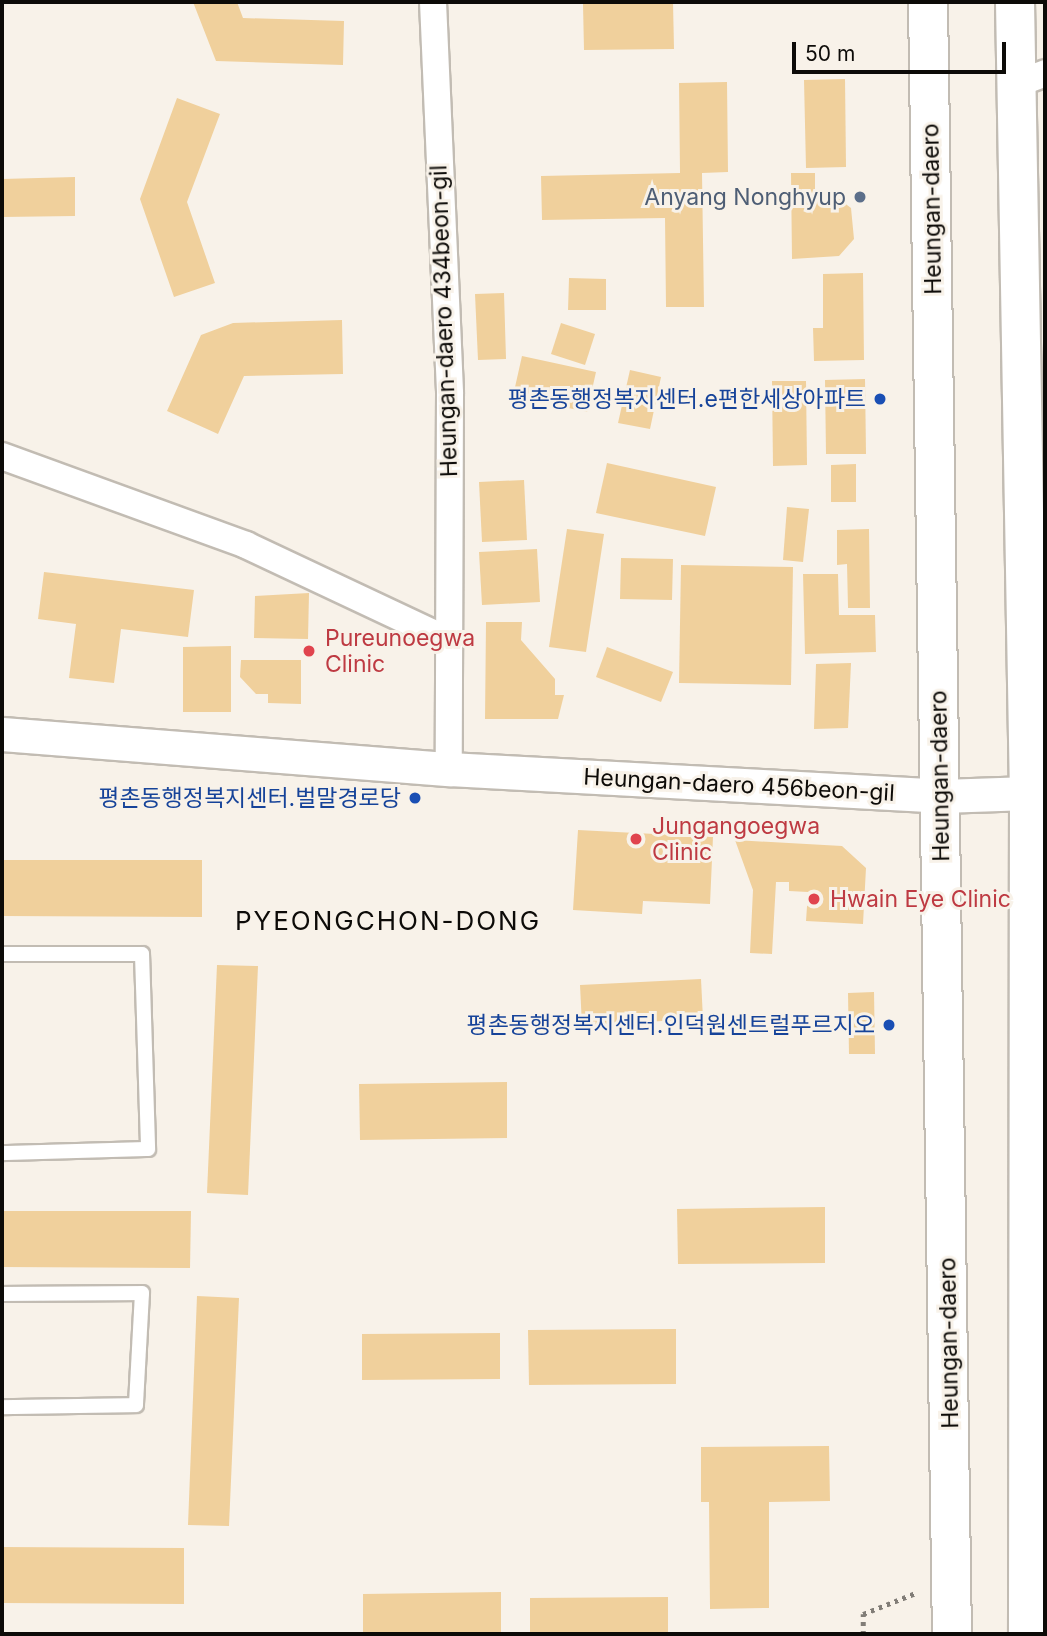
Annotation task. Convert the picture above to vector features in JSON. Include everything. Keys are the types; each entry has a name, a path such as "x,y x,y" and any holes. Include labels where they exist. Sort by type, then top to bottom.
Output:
{"main road":[{"name":"Heungan-daero","path":"928,2 952,1634"},
{"path":"1015,2 1031,79 1037,795 1037,1461 1028,1634"}],"street":[{"name":"Heungan-daero 434beon-gil","path":"433,2 450,394 448,640"},
{"path":"2,456 246,545 448,640 449,769"},
{"name":"Heungan-daero 456beon-gil","path":"2,734 449,769 941,796 1037,795"}],"lane":[{"path":"2,954 142,954 148,1149 2,1153"},
{"path":"2,1294 142,1293 136,1405 2,1407"}],"building":[{"path":"193,2 237,2 243,18 344,21 343,65 216,61"},
{"path":"673,2 674,49 584,50 583,4"},
{"path":"845,79 846,167 806,168 804,80"},
{"path":"727,82 728,172 702,173 704,307 666,307 665,218 542,220 541,176 680,173 679,83"},
{"path":"177,98 220,114 187,202 215,283 174,297 140,199"},
{"path":"791,173 815,173 815,195 835,196 851,208 854,239 839,256 792,259"},
{"path":"75,177 75,216 2,217 2,179"},
{"path":"863,273 864,360 814,361 813,328 823,328 823,274"},
{"path":"569,278 606,279 606,310 568,310"},
{"path":"504,293 506,359 478,360 475,294"},
{"path":"342,320 343,374 244,376 218,434 167,411 201,335 233,323"},
{"path":"561,323 595,334 585,365 551,354"},
{"path":"522,356 596,372 587,412 513,396"},
{"path":"630,370 661,377 650,429 618,423"},
{"path":"865,379 866,454 826,454 825,380"},
{"path":"772,381 806,381 807,465 773,466"},
{"path":"607,463 716,487 705,536 596,513"},
{"path":"856,464 856,502 831,502 831,465"},
{"path":"524,480 527,540 482,542 479,482"},
{"path":"787,507 809,509 803,562 783,560"},
{"path":"567,529 604,534 586,652 549,647"},
{"path":"869,529 870,608 848,608 847,564 837,565 837,530"},
{"path":"537,549 540,602 482,605 479,552"},
{"path":"621,558 673,559 672,600 620,599"},
{"path":"681,565 793,567 791,685 679,683"},
{"path":"44,572 194,590 188,637 121,629 114,683 69,678 76,624 38,619"},
{"path":"803,574 838,574 839,615 875,615 876,652 805,654"},
{"path":"309,593 308,639 254,638 255,596"},
{"path":"486,622 522,622 521,640 555,679 555,695 564,695 558,719 485,719"},
{"path":"231,646 231,712 183,712 183,647"},
{"path":"607,647 673,672 661,702 596,677"},
{"path":"241,660 301,660 301,704 268,703 268,694 256,694 240,677"},
{"path":"851,663 848,728 814,729 816,664"},
{"path":"578,830 713,837 710,904 643,901 642,914 573,910"},
{"path":"735,840 842,846 866,868 863,924 806,921 808,892 789,891 789,882 776,882 772,954 750,953 753,890"},
{"path":"2,860 202,860 202,917 2,916"},
{"path":"217,965 258,966 248,1195 207,1193"},
{"path":"701,979 703,1019 582,1025 580,985"},
{"path":"874,992 875,1054 849,1054 848,993"},
{"path":"507,1082 507,1138 360,1140 359,1084"},
{"path":"825,1207 825,1263 678,1264 677,1209"},
{"path":"2,1211 191,1211 190,1268 2,1267"},
{"path":"197,1296 239,1298 229,1526 188,1525"},
{"path":"676,1329 676,1384 529,1385 528,1330"},
{"path":"500,1333 500,1379 362,1380 362,1334"},
{"path":"829,1446 830,1501 769,1502 769,1608 710,1609 709,1502 701,1502 701,1447"},
{"path":"2,1547 184,1548 184,1604 2,1603"},
{"path":"501,1592 501,1634 363,1634 363,1594"},
{"path":"668,1597 668,1634 530,1634 530,1598"}],"place":[{"name":"Anyang Nonghyup","path":"860,197"},
{"name":"평촌동행정복지센터.e편한세상아파트","path":"880,399"},
{"name":"Pureunoegwa Clinic","path":"309,651"},
{"name":"평촌동행정복지센터.벌말경로당","path":"415,798"},
{"name":"Jungangoegwa Clinic","path":"636,839"},
{"name":"Hwain Eye Clinic","path":"814,899"},
{"name":"평촌동행정복지센터.인덕원센트럴푸르지오","path":"889,1025"}],"district":[{"name":"PYEONGCHON-DONG","path":"388,921"}]}
